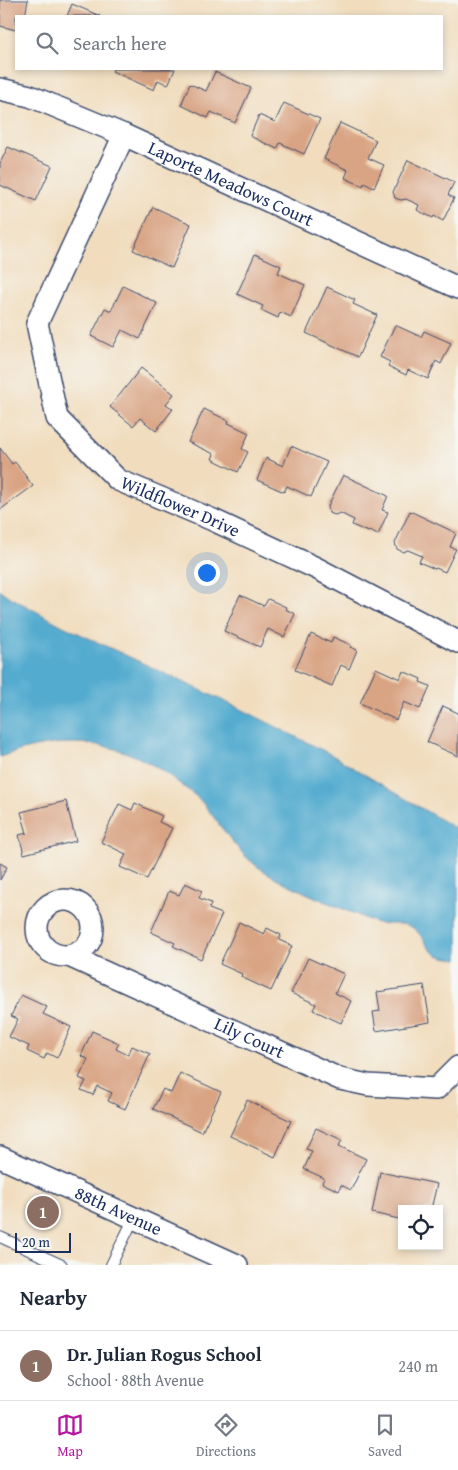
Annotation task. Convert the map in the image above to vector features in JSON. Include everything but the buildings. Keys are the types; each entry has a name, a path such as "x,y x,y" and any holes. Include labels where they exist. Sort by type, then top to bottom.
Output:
{"street":[{"name":"Laporte Meadows Court","path":"0,88 30,96 124,135 458,288"},
{"name":"Wildflower Drive","path":"124,135 38,323 57,418 118,480 213,520 316,568 458,642"},
{"name":"Lily Court","path":"69,956 340,1079 368,1085 436,1089 458,1067"},
{"name":"88th Avenue","path":"0,1157 237,1265"}],"lane":[{"path":"111,1265 134,1218"},
{"path":"0,1237 62,1265"}],"water":[{"path":"0,590 63,626 241,709 332,755 458,830 458,959 447,958 432,952 412,927 400,924 381,924 371,921 287,884 267,873 247,858 195,795 154,766 133,755 91,744 69,743 47,745 0,757"}],"place":[{"name":"Dr. Julian Rogus School","path":"43,1212"}]}
